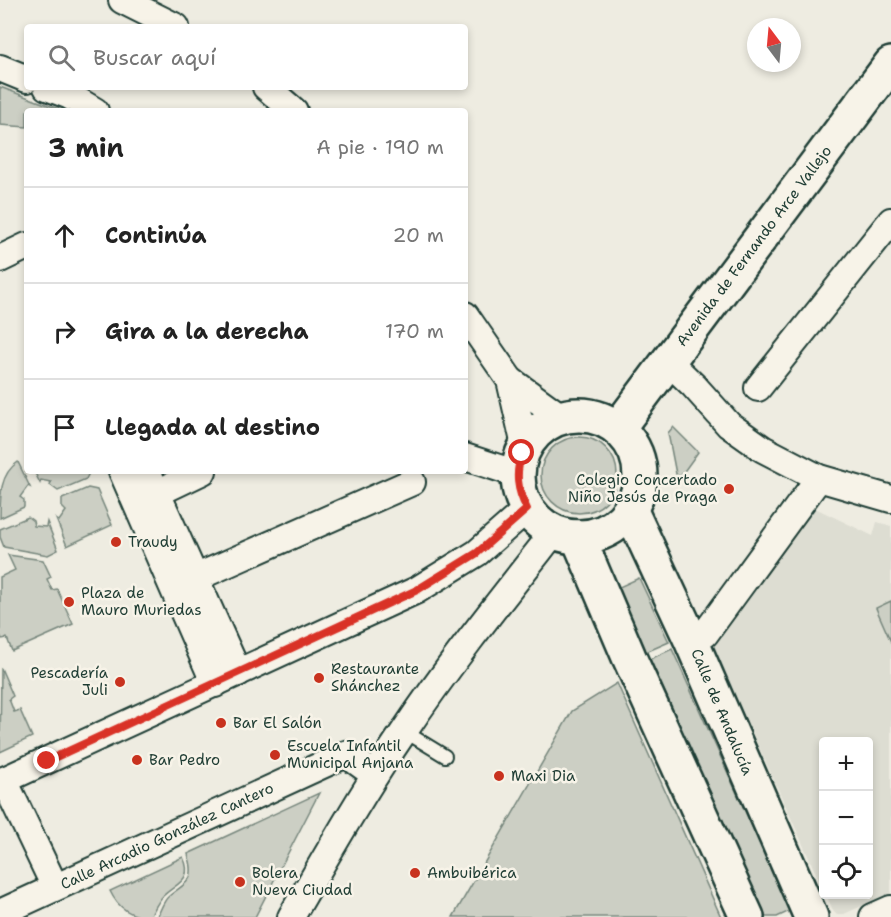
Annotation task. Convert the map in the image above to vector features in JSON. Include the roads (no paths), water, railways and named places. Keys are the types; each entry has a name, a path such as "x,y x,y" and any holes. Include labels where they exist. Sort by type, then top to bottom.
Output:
{"main road":[{"name":"Avenida de Fernando Arce Vallejo","path":"618,428 891,64"},
{"path":"579,414 600,418 618,428 633,445 640,466 639,488 630,509 608,530 588,536 566,534 543,526 527,509 519,492 521,460 540,428 561,417 579,414"},
{"name":"Calle de Andalucía","path":"630,509 690,638 811,917"},
{"path":"566,534 632,663 747,917"}],"street":[{"path":"122,0 170,24"},
{"path":"0,68 24,78"},
{"path":"55,90 90,108"},
{"path":"270,90 290,108"},
{"path":"758,388 891,221"},
{"path":"468,319 510,380 561,417"},
{"path":"668,360 729,425 763,449 819,478 891,499"},
{"path":"468,457 521,460 510,380"},
{"path":"123,474 215,684"},
{"path":"189,474 152,482 238,674"},
{"path":"705,634 819,478"},
{"path":"863,490 891,479"},
{"path":"195,578 412,482"},
{"path":"2,781 417,590 477,553 527,509"},
{"path":"291,917 375,775 404,731 491,612 566,534"},
{"name":"Calle Arcadio González Cantero","path":"0,913 346,754 375,775"},
{"name":"Calle Arcadio González Cantero","path":"2,781 54,887"},
{"path":"873,917 891,909"}],"lane":[{"path":"404,731 445,756"}],"place":[{"name":"Colegio Concertado Niño Jesús de Praga","path":"729,489"},
{"name":"Traudy","path":"116,542"},
{"name":"Plaza de Mauro Muriedas","path":"69,602"},
{"name":"Restaurante Shánchez","path":"319,678"},
{"name":"Pescadería Juli","path":"120,682"},
{"name":"Bar El Salón","path":"221,723"},
{"name":"Escuela Infantil Municipal Anjana","path":"275,755"},
{"name":"Bar Pedro","path":"137,760"},
{"name":"Maxi Dia","path":"499,776"},
{"name":"Ambuibérica","path":"415,873"},
{"name":"Bolera Nueva Ciudad","path":"240,882"}]}
